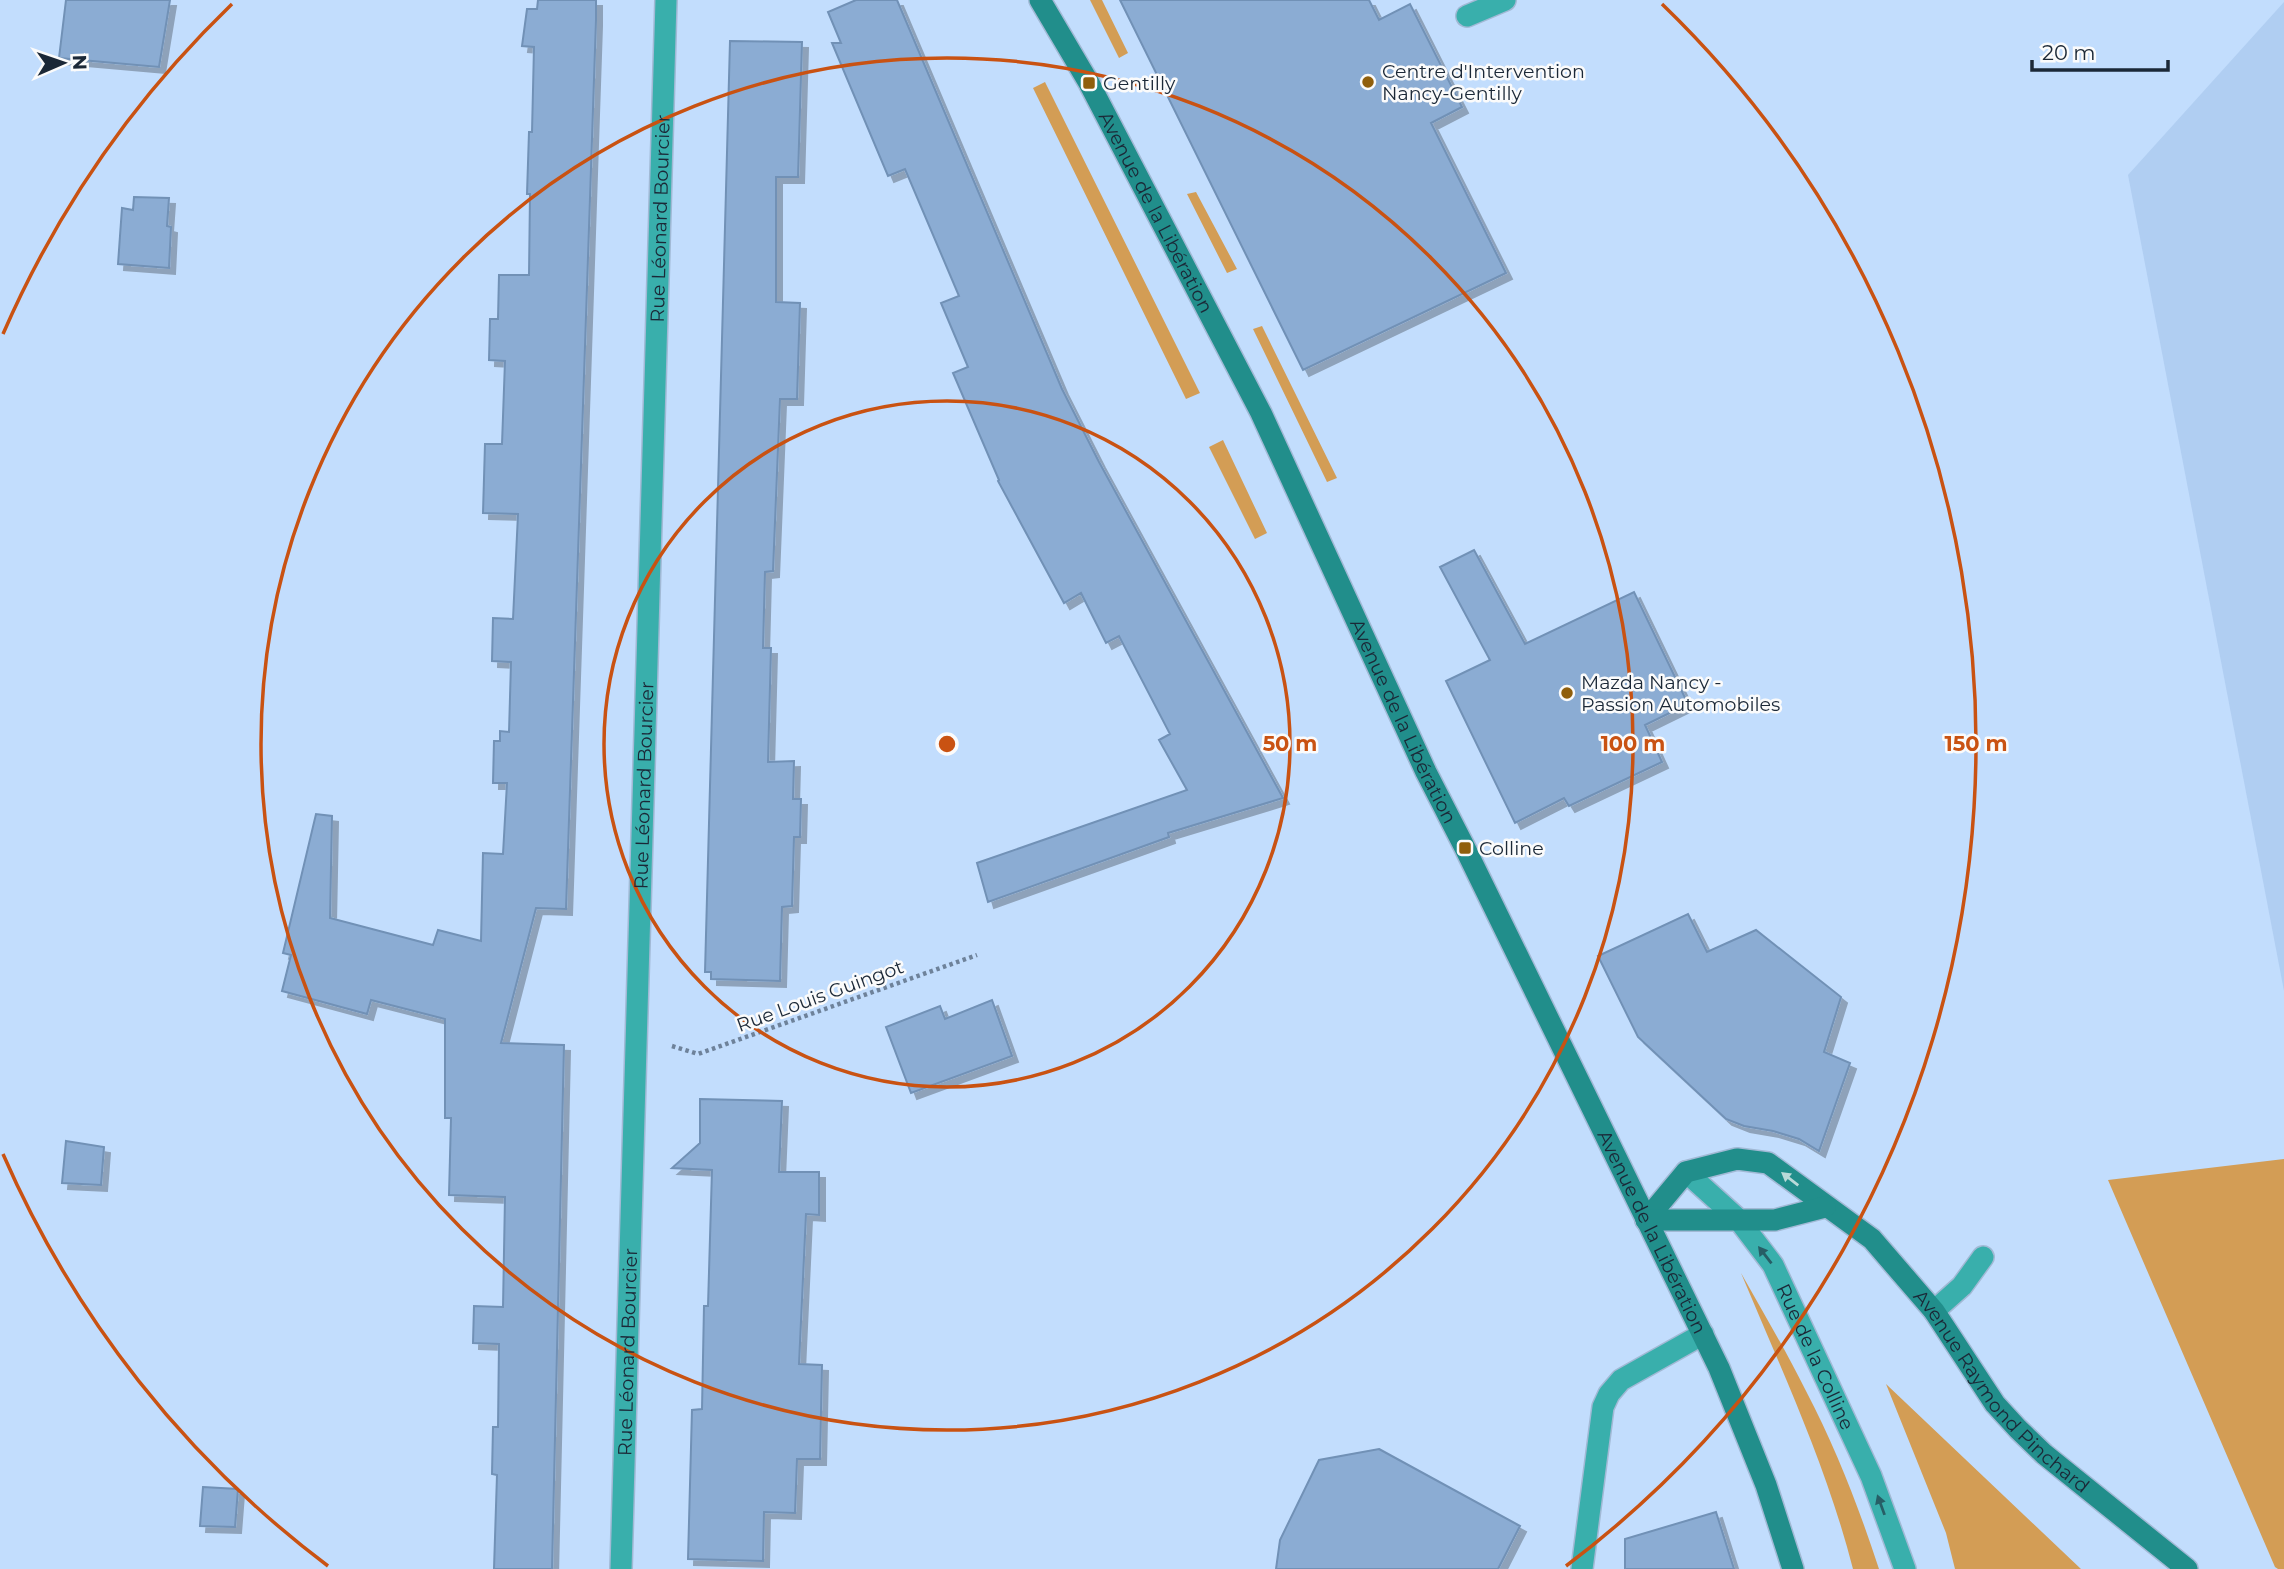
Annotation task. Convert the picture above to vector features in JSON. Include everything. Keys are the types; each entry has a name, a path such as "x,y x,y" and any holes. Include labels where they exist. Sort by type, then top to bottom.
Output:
{"main road":[{"name":"Avenue de la Libération","path":"1040,0 1089,83 1261,413 1426,772 1720,1368 1753,1450 1793,1569"},
{"name":"Avenue Raymond Pinchard","path":"1686,1172 1737,1159 1768,1163 1871,1239 1934,1311 1995,1404 2018,1429 2044,1454 2187,1569"},
{"path":"1646,1220 1686,1172"},
{"path":"1646,1220 1775,1220 1825,1207"}],"street":[{"name":"Rue Léonard Bourcier","path":"621,1569 666,0"},
{"path":"1467,16 1505,0"},
{"name":"Rue de la Colline","path":"1686,1172 1738,1219 1773,1265 1871,1476 1905,1569"},
{"path":"1934,1311 1962,1286 1983,1257"},
{"path":"1582,1569 1602,1407 1621,1380 1703,1334"}],"path":[{"name":"Rue Louis Guingot","path":"672,1046 698,1054 977,955"}],"shaded area":[{"path":"1090,0 1102,0 1128,53 1119,58"},
{"path":"2284,2 2284,991 2128,175"},
{"path":"1045,82 1200,393 1186,399 1033,88"},
{"path":"1196,192 1237,269 1227,273 1187,194"},
{"path":"1262,326 1337,478 1327,482 1253,329"},
{"path":"1223,440 1267,533 1255,539 1209,447"},
{"path":"2284,1159 2284,1569 2278,1569 2108,1180"},
{"path":"1741,1273 1827,1434 1879,1569 1853,1569 1817,1456"},
{"path":"1886,1384 2081,1569 1955,1569 1946,1533"}],"building":[{"path":"66,0 170,0 159,67 59,58"},
{"path":"538,0 596,0 596,20 566,909 536,908 501,1043 564,1045 552,1569 494,1569 497,1475 492,1474 493,1427 498,1427 499,1344 473,1343 474,1306 503,1307 505,1197 449,1195 451,1118 445,1118 445,1019 371,1000 367,1014 282,991 291,955 283,953 316,814 332,816 330,918 433,945 438,930 481,941 483,853 503,854 507,783 493,783 494,741 500,741 500,731 509,732 511,662 492,661 493,618 513,619 518,514 483,513 485,444 502,444 505,361 489,360 490,319 498,319 499,275 529,275 530,194 527,194 534,47 522,46 527,9 537,9"},
{"path":"856,0 897,0 1062,389 1099,462 1283,798 1168,833 1169,837 988,902 977,863 1187,790 1159,740 1170,734 1119,636 1106,643 1081,593 1064,603 998,481 953,373 968,367 941,303 959,296 905,169 888,176 832,43 841,43 828,12"},
{"path":"1120,0 1369,0 1379,20 1410,4 1462,107 1431,123 1506,273 1303,370"},
{"path":"730,41 802,42 798,177 776,177 776,302 800,303 797,399 780,399 773,571 765,572 763,648 771,648 768,762 794,761 793,799 801,799 800,837 794,837 792,906 782,907 780,981 711,979 711,972 705,972"},
{"path":"134,197 169,198 169,268 118,264 122,208 133,210"},
{"name":"Mazda Nancy - Passion Automobiles","path":"1474,550 1525,644 1634,592 1688,704 1645,725 1662,762 1569,806 1564,798 1515,823 1446,681 1490,660 1440,567"},
{"path":"1688,914 1707,952 1756,930 1841,997 1824,1052 1850,1063 1819,1151 1799,1139 1726,1119 1638,1037 1598,956"},
{"path":"992,1000 1012,1056 911,1093 886,1027 940,1006 945,1019"},
{"path":"700,1099 782,1101 779,1172 819,1172 819,1215 806,1214 799,1364 822,1365 820,1459 797,1459 795,1513 764,1512 763,1561 688,1559 692,1410 702,1409 704,1306 708,1306 712,1170 672,1168 700,1143"},
{"path":"66,1141 104,1147 101,1185 62,1183"},
{"path":"1379,1449 1520,1526 1498,1569 1276,1569 1280,1540 1319,1460"},
{"path":"203,1487 238,1489 235,1527 200,1526"},
{"path":"1716,1512 1734,1569 1625,1569 1625,1539"}],"place":[{"name":"Centre d'Intervention Nancy-Gentilly","path":"1368,82"},
{"name":"Gentilly","path":"1089,83"},
{"name":"Mazda Nancy - Passion Automobiles","path":"1567,693"},
{"name":"Colline","path":"1465,848"}]}
